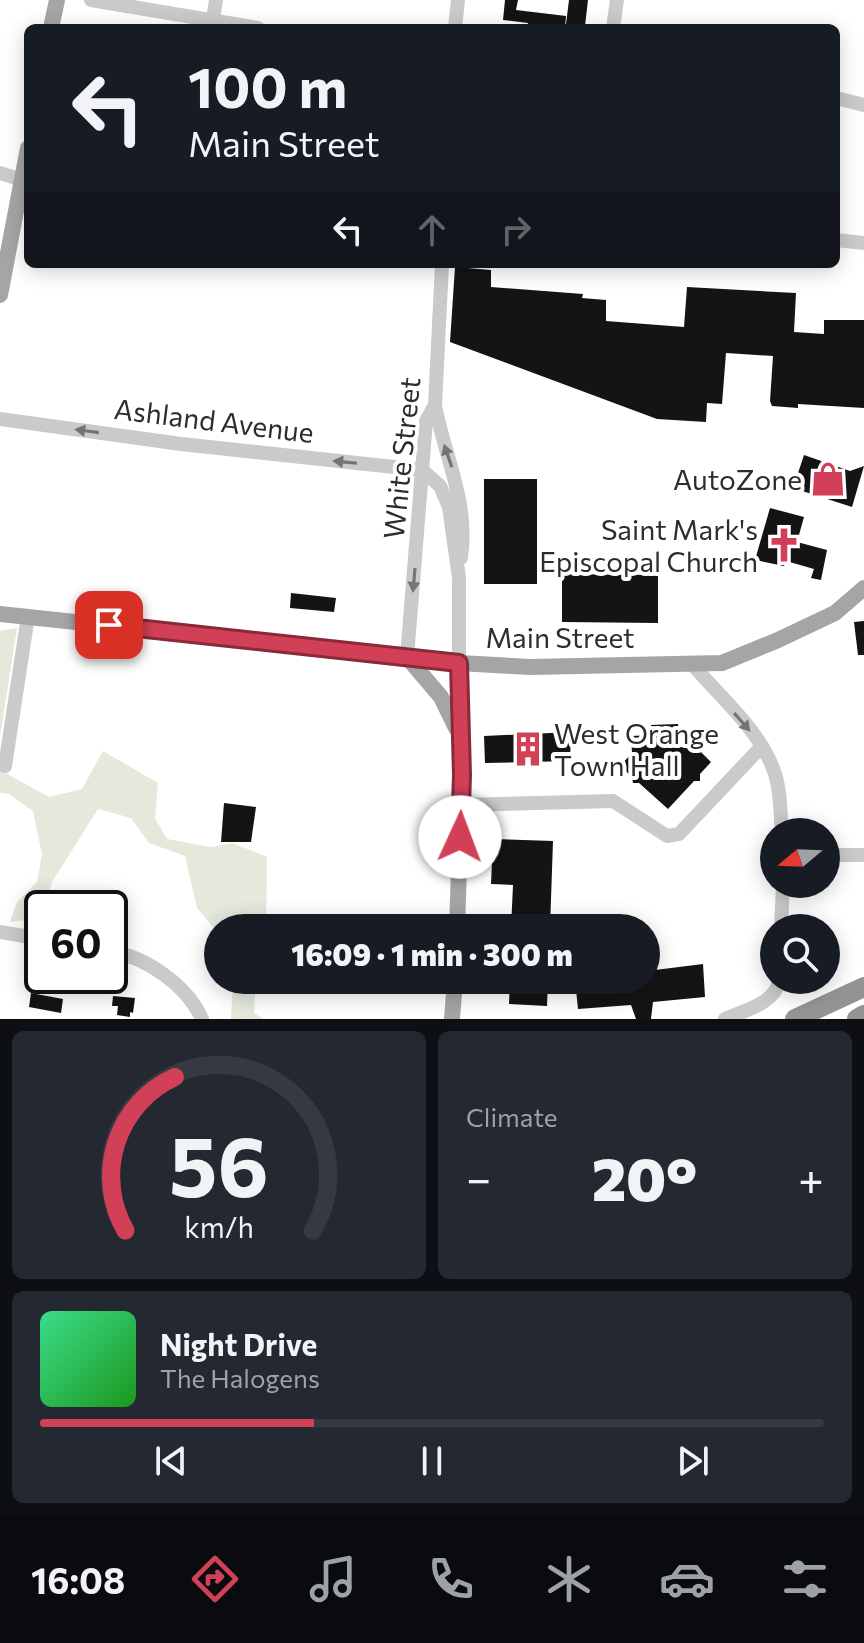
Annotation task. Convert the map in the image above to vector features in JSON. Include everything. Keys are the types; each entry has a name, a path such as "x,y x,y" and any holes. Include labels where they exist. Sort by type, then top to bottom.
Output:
{"highway":[{"path":"795,1019 864,987"},
{"path":"857,1019 864,1015"}],"main road":[{"path":"52,24 57,0"},
{"path":"0,295 24,186"},
{"name":"Main Street","path":"0,614 459,663 530,667 722,663 835,613 864,588"},
{"path":"407,657 441,697 459,735"},
{"path":"457,914 461,805 459,663"},
{"path":"452,1019 454,994"}],"street":[{"path":"91,0 238,24"},
{"path":"213,19 216,0"},
{"path":"455,24 458,0"},
{"path":"614,24 617,0"},
{"path":"840,99 864,105"},
{"path":"0,173 24,181"},
{"path":"840,240 864,243"},
{"name":"White Street","path":"407,657 426,421 435,405 442,268"},
{"path":"435,405 464,537 459,578 459,663"},
{"name":"Ashland Avenue","path":"0,419 181,444 422,470"},
{"path":"422,470 440,486 456,507"},
{"path":"421,503 456,507"},
{"path":"5,766 28,616"},
{"path":"691,663 762,746 775,773 780,818"},
{"path":"461,805 613,801 667,836 679,834 762,746"},
{"path":"840,855 864,855"},
{"path":"0,932 24,936"},
{"path":"128,954 169,977 202,1019"},
{"path":"725,1019 768,999 772,994"}],"shaded area":[{"path":"17,628 0,737 0,631"},
{"path":"103,751 158,783 155,818 167,839 211,847 232,843 267,857 266,914 204,916 197,908 185,856 149,843 131,818 98,809 50,890 29,890 37,882 42,854 33,811 9,794 0,793 0,770 49,797 82,789"},
{"path":"24,895 24,920 10,922 17,902"},
{"path":"232,994 255,994 254,1013 264,1019 231,1019"}],"building":[{"path":"505,0 518,0 516,10 566,16 565,24 528,24 503,20"},
{"path":"569,0 588,0 585,24 566,24"},
{"path":"455,268 491,270 491,287 583,294 582,298 606,300 606,321 684,327 687,287 796,293 794,332 824,334 824,320 864,320 864,408 798,404 798,408 772,406 773,356 726,353 722,404 707,403 706,422 657,419 450,342"},
{"name":"AutoZone","path":"804,455 850,471 864,466 852,507 793,488"},
{"path":"484,479 537,479 537,584 484,584"},
{"name":"Saint Mark's Episcopal Church","path":"770,508 804,517 797,542 827,550 821,580 811,578 814,569 786,561 784,566 755,560"},
{"path":"562,574 658,575 658,623 562,622"},
{"path":"291,593 336,598 334,612 290,608"},
{"path":"864,621 864,655 858,655 854,622"},
{"path":"678,724 679,734 698,733 699,750 711,762 700,774 700,781 694,781 668,809 639,783 633,783 632,777 620,766 632,753 631,736 652,735 651,725"},
{"name":"West Orange Town Hall","path":"571,732 570,761 485,763 484,736"},
{"path":"224,803 256,807 251,842 221,842"},
{"path":"493,839 553,841 550,914 512,914 513,885 491,884"},
{"path":"703,964 705,997 653,1002 651,1019 636,1019 631,1005 578,1009 576,994 660,994 660,969"},
{"path":"31,994 63,999 61,1013 29,1007"},
{"path":"509,994 547,994 547,1006 509,1004"},
{"path":"113,996 135,998 130,1017 117,1015 118,1006 112,1006"}],"place":[{"name":"AutoZone","path":"828,479"},
{"name":"Saint Mark's Episcopal Church","path":"784,545"},
{"name":"West Orange Town Hall","path":"528,749"}],"route":[{"path":"109,625 459,663 460,837"}]}
